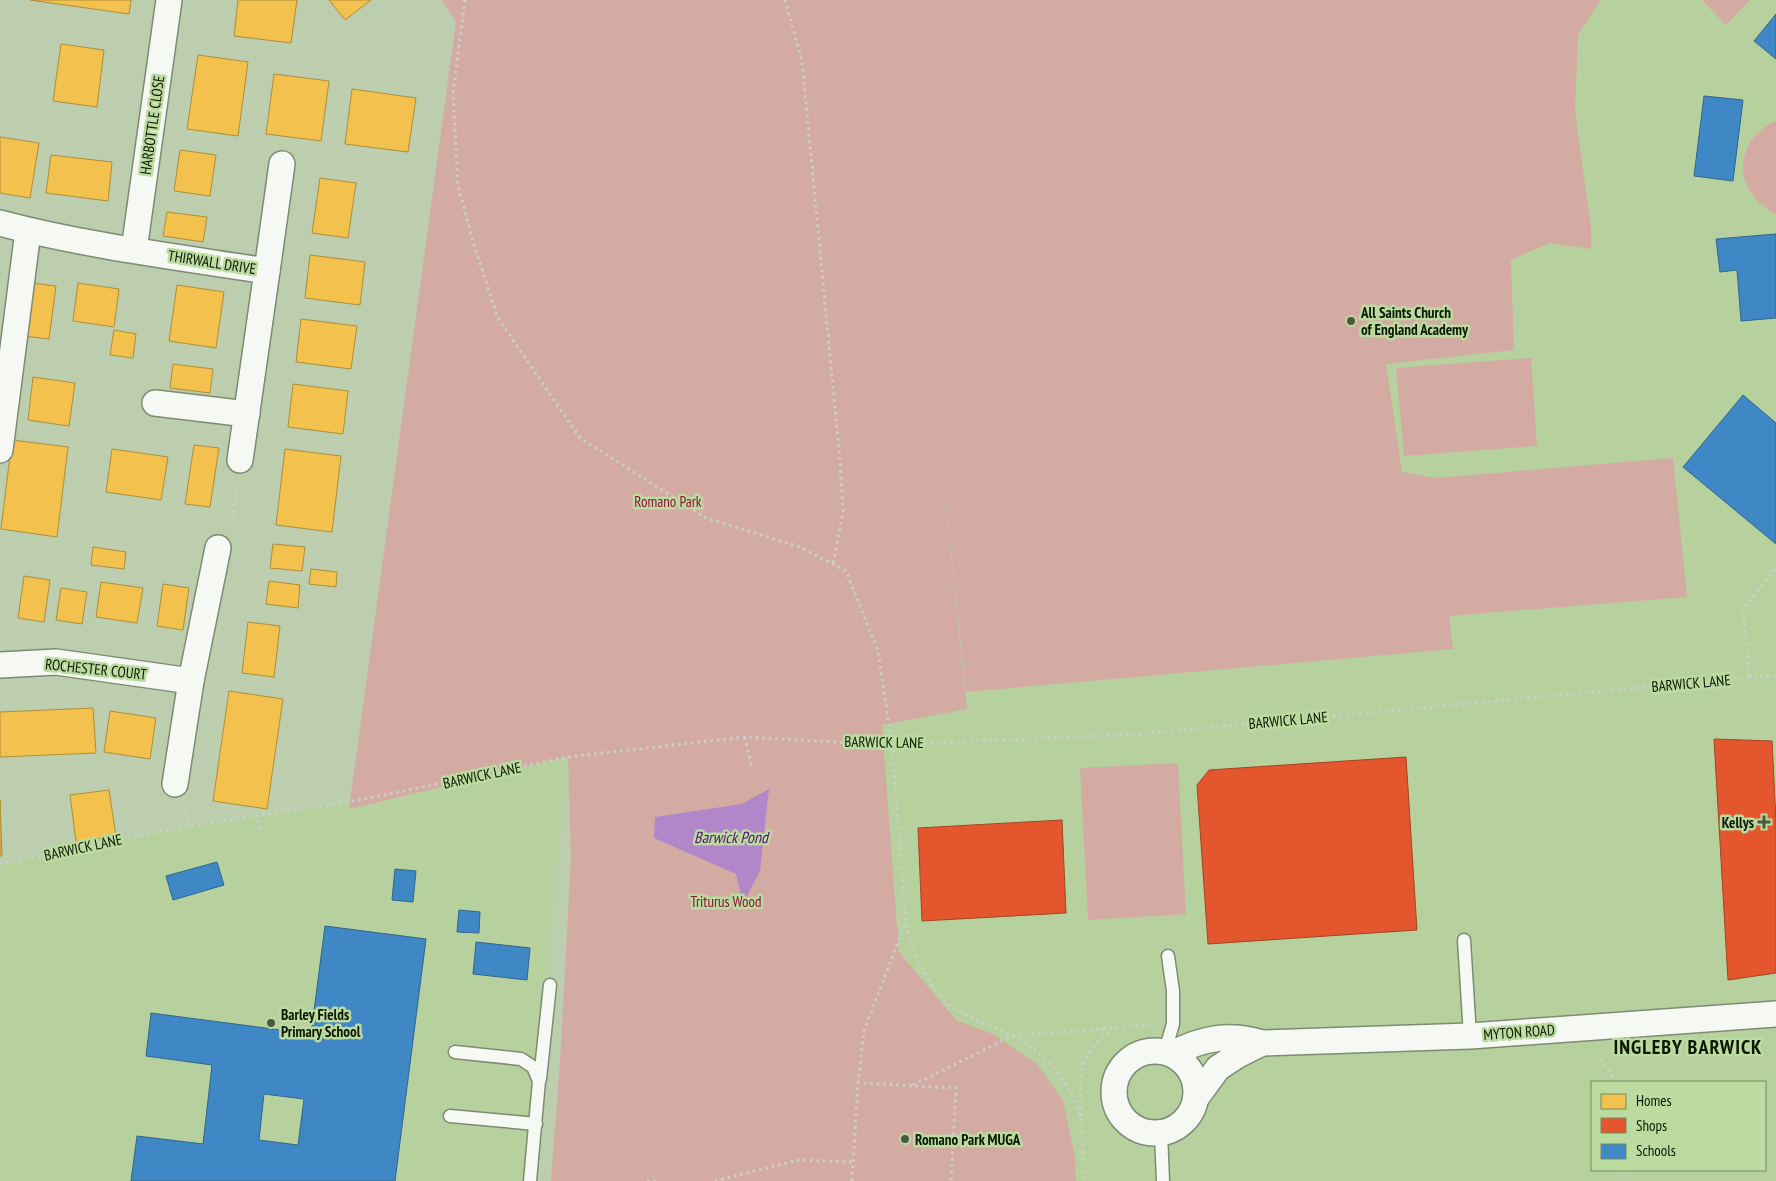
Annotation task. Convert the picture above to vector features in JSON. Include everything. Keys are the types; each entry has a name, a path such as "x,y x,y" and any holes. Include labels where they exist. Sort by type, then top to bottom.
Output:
{"street":[{"name":"HARBOTTLE CLOSE","path":"134,250 169,0"},
{"path":"267,271 282,164"},
{"name":"THIRWALL DRIVE","path":"0,223 28,231 267,271 240,460"},
{"path":"1,437 28,231"},
{"path":"155,403 247,414"},
{"path":"176,784 191,680 218,548"},
{"name":"ROCHESTER COURT","path":"0,665 56,662 191,680"},
{"name":"MYTON ROAD","path":"1168,1052 1195,1042 1218,1037 1245,1038 1262,1043 1470,1036 1776,1014"},
{"name":"MYTON ROAD","path":"1196,1098 1218,1068 1262,1043"},
{"path":"1149,1050 1168,1052 1186,1064 1195,1080 1196,1098 1190,1115 1177,1127 1161,1133 1144,1132 1130,1125 1118,1113 1113,1098 1114,1081 1121,1066 1134,1056 1149,1050"}],"lane":[{"path":"1464,940 1470,1036"},
{"path":"1168,956 1173,992 1173,1024 1168,1052"},
{"path":"530,1181 550,984"},
{"path":"455,1052 521,1059 533,1067 539,1082"},
{"path":"450,1116 536,1124"},
{"path":"1161,1133 1163,1181"}],"path":[{"path":"465,0 453,93 458,185 473,242 498,318 580,438 706,518 800,547 846,571 878,650 892,745 906,923 911,945 920,966 950,1004 963,1014 1034,1048 1048,1060 1072,1094 1080,1120"},
{"path":"785,0 802,61 840,461 843,512 833,564"},
{"path":"218,548 220,531 232,522 240,460"},
{"path":"1750,677 1743,609 1776,568"},
{"name":"BARWICK LANE","path":"0,864 189,826 355,800 568,757 745,738 892,745 1138,734 1776,675"},
{"path":"745,738 751,765"},
{"path":"256,814 261,832"},
{"path":"852,1181 858,1083 864,1031 906,923"},
{"path":"912,1086 1012,1036 1173,1024"},
{"path":"1083,1181 1080,1078 1083,1061 1090,1048 1112,1028"},
{"path":"858,1083 956,1088 951,1181"},
{"path":"716,1181 798,1160 853,1162"},
{"path":"647,1181 656,1181"}],"shaded area":[{"path":"892,0 1776,0 1776,1181 1076,1181 1075,1156 1063,1100 1036,1063 993,1034 956,1020 899,952 882,725 967,709"},
{"name":"Barley Fields Primary School","path":"568,757 526,1181 0,1181 0,864 189,826 355,801"}],"green space":[{"path":"442,0 1601,0 1578,35 1575,111 1591,228 1591,249 1550,243 1511,260 1514,350 1386,364 1402,472 1436,478 1673,458 1687,597 1449,616 1453,649 966,692 929,341 967,709 882,725 899,952 956,1020 993,1034 1036,1063 1063,1100 1075,1156 1076,1181 551,1181 560,1062 571,858 568,757 349,809 456,22"},
{"path":"1702,0 1750,0 1726,25"},
{"path":"1776,121 1776,214 1762,205 1752,193 1745,181 1743,167 1745,154 1751,141 1761,130"},
{"path":"1531,358 1537,446 1404,456 1396,368"},
{"path":"1178,763 1186,914 1088,920 1080,768"}],"water":[{"name":"Barwick Pond","path":"769,789 760,871 743,904 736,874 654,838 655,817 742,804"}],"building: Homes":[{"path":"30,0 131,0 129,14"},
{"path":"238,0 297,0 291,43 234,36"},
{"path":"329,0 371,0 345,20"},
{"path":"61,44 104,50 97,107 53,101"},
{"path":"198,55 248,62 238,136 187,129"},
{"path":"274,74 329,81 321,141 266,134"},
{"path":"352,89 416,98 408,152 345,144"},
{"path":"0,137 39,143 30,198 0,193"},
{"path":"180,150 216,155 210,196 174,191"},
{"path":"51,155 112,162 108,201 46,193"},
{"path":"320,178 356,183 348,238 312,233"},
{"path":"167,212 207,217 203,242 163,236"},
{"path":"310,255 365,262 360,305 305,298"},
{"path":"31,283 56,286 49,339 24,336"},
{"path":"78,283 119,289 114,327 73,321"},
{"path":"177,285 224,292 216,348 169,341"},
{"path":"301,319 357,326 351,369 296,362"},
{"path":"114,330 136,334 133,358 110,355"},
{"path":"173,364 213,369 210,393 170,388"},
{"path":"33,377 75,383 69,426 28,420"},
{"path":"293,384 348,391 343,434 288,427"},
{"path":"12,440 68,447 57,537 1,529"},
{"path":"194,445 219,448 210,507 185,504"},
{"path":"112,449 168,457 161,500 106,492"},
{"path":"285,449 341,456 332,532 276,525"},
{"path":"273,544 305,547 302,571 270,568"},
{"path":"93,547 126,552 124,569 91,565"},
{"path":"311,569 337,572 336,587 309,584"},
{"path":"24,576 50,580 44,622 18,618"},
{"path":"269,581 300,585 298,608 266,604"},
{"path":"101,582 143,588 137,623 96,617"},
{"path":"163,584 189,588 183,630 157,626"},
{"path":"61,588 87,592 82,624 56,620"},
{"path":"248,622 280,626 274,677 242,673"},
{"path":"229,691 283,699 267,809 213,801"},
{"path":"93,708 96,753 0,757 0,712"},
{"path":"110,711 156,718 150,759 104,752"},
{"path":"109,790 116,836 76,842 70,795"},
{"path":"0,800 2,856 0,856"}],"building: Shops":[{"path":"1714,739 1772,741 1776,821 1776,973 1728,980"},
{"path":"1406,757 1417,930 1208,944 1197,785 1209,770"},
{"path":"1062,820 1066,913 922,921 918,828"}],"building: Schools":[{"path":"1776,14 1776,59 1754,41"},
{"path":"1704,96 1743,100 1733,181 1694,176"},
{"path":"1776,234 1776,318 1741,321 1737,270 1720,272 1716,239"},
{"path":"1743,395 1776,423 1776,544 1683,467"},
{"path":"217,862 224,885 173,900 166,876"},
{"path":"395,869 416,871 413,902 392,900"},
{"path":"459,910 480,912 479,933 457,932"},
{"path":"325,926 426,939 395,1181 131,1181 137,1136 203,1144 212,1065 146,1056 151,1013 311,1034","holes":["264,1094 304,1099 298,1145 259,1140"]},
{"path":"476,942 530,948 527,980 473,974"}],"place":[{"name":"All Saints Church of England Academy","path":"1351,321"},
{"name":"Kellys","path":"1764,822"},
{"name":"Barley Fields Primary School","path":"271,1023"},
{"name":"Romano Park MUGA","path":"905,1139"}],"district":[{"name":"INGLEBY BARWICK","path":"1688,1047"}],"park label":[{"name":"Romano Park","path":"668,501"},
{"name":"Triturus Wood","path":"726,901"}]}
